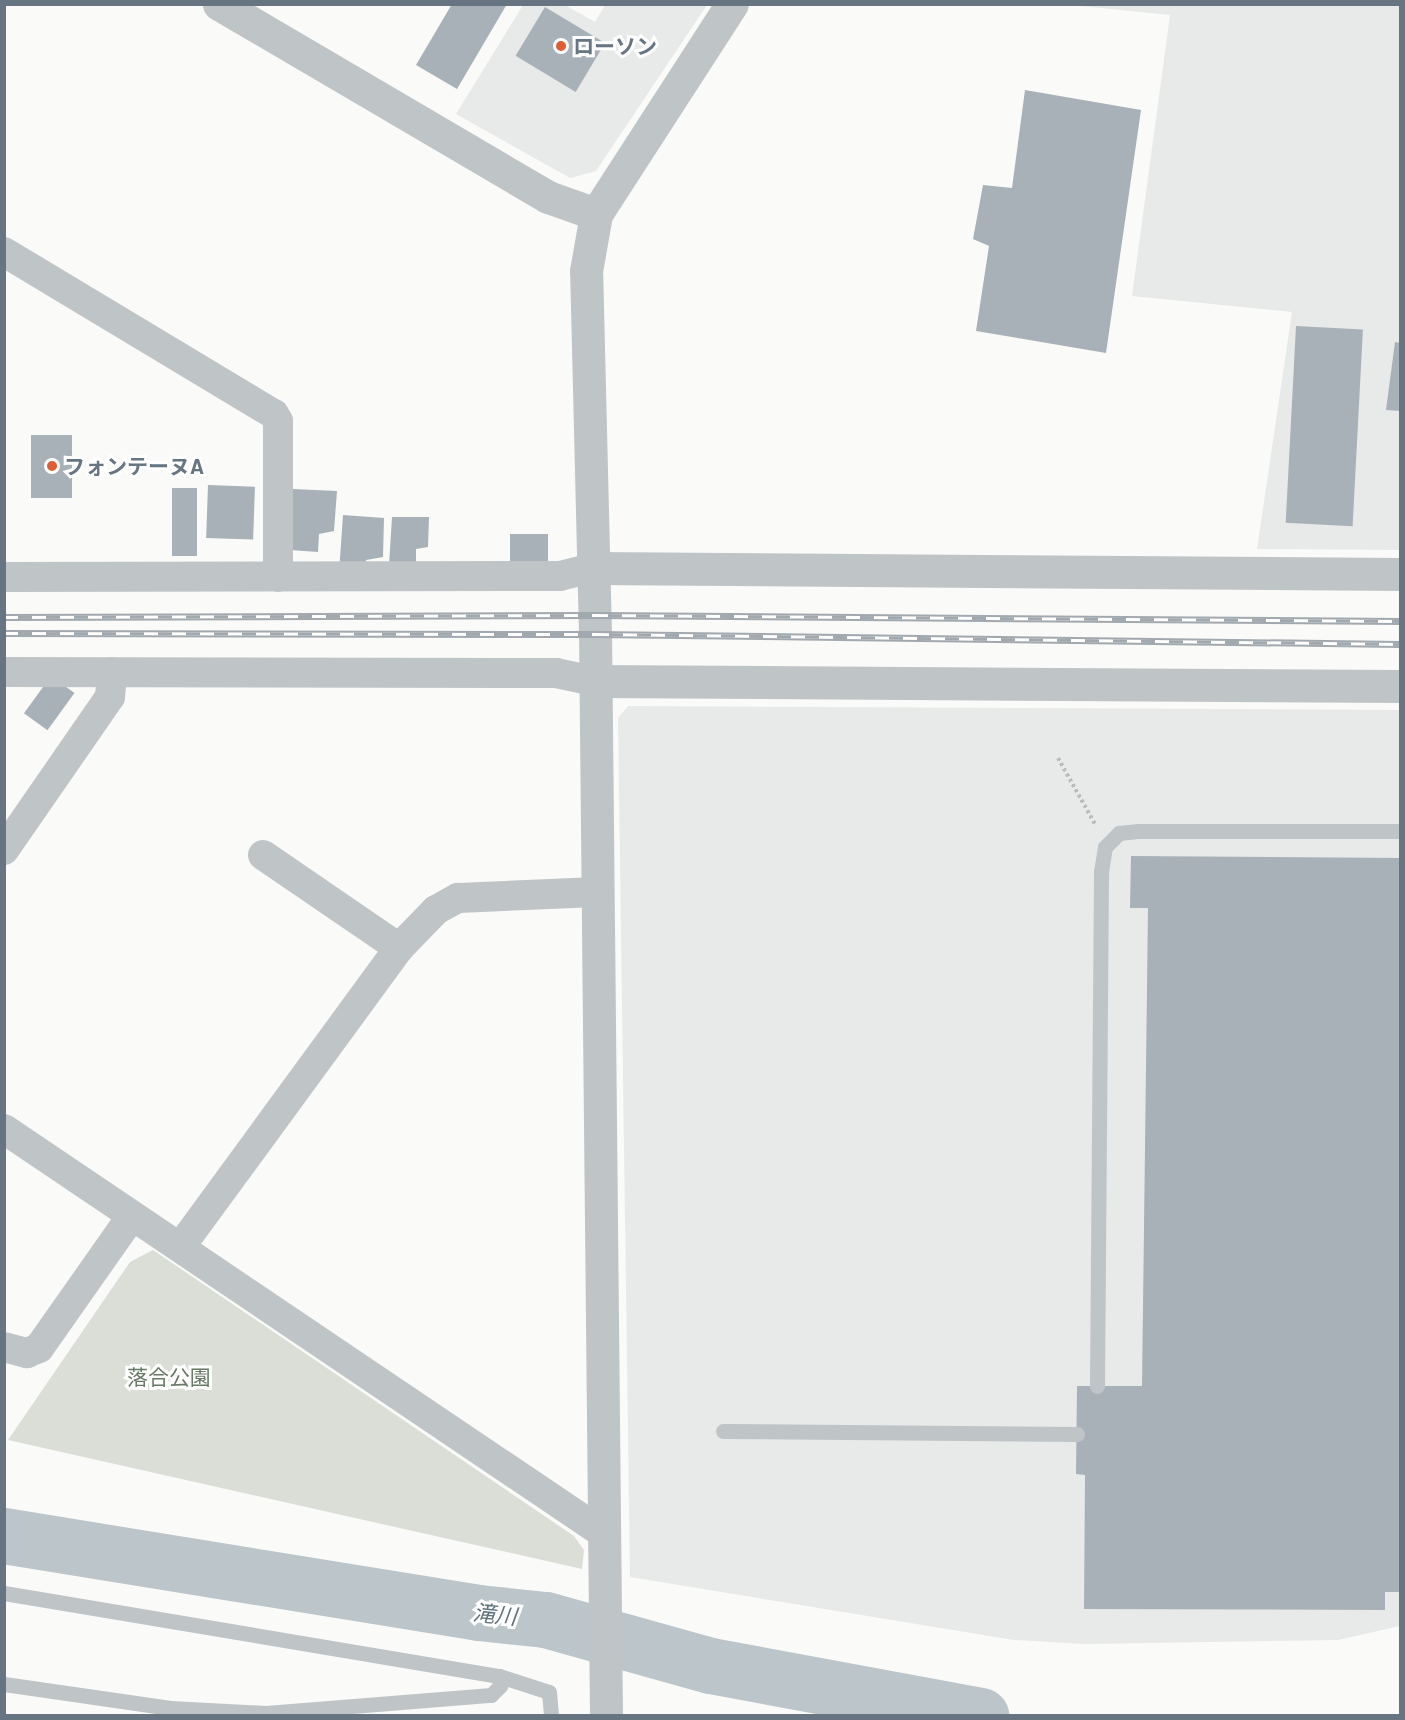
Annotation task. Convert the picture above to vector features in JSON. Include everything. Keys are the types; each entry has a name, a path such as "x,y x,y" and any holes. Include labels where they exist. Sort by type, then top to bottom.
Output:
{"street":[{"path":"219,4 548,197 596,214"},
{"path":"606,1716 604,1588 606,1535 586,271 596,214 732,4"},
{"path":"4,252 274,414 278,421 278,577"},
{"path":"4,577 560,576 592,568 1401,574"},
{"path":"4,672 556,673 594,681 1401,686"},
{"path":"4,850 110,697 112,672"},
{"path":"263,855 399,948"},
{"path":"181,1246 399,948 436,910 458,898 597,892"},
{"path":"8,1139 181,1246 606,1535"},
{"path":"4,1347 34,1353 131,1217"}],"lane":[{"path":"1097,1386 1101,872 1105,847 1111,838 1137,831 1401,831"},
{"path":"723,1431 1077,1434"},
{"path":"4,1593 499,1676 549,1692 551,1716"},
{"path":"4,1684 147,1710 266,1713 491,1695 500,1686 499,1676"}],"path":[{"path":"1058,758 1092,821 1111,838"}],"shaded area":[{"path":"523,5 565,5 595,22 605,5 707,5 596,171 570,178 456,114"},
{"path":"1071,5 1400,5 1400,550 1257,549 1292,312 1132,296 1170,15"},
{"path":"628,706 1400,710 1400,1626 1338,1640 1084,1644 1014,1640 630,1577 618,718"}],"green space":[{"name":"落合公園","path":"153,1250 574,1536 584,1550 582,1569 8,1440 130,1262"}],"building":[{"path":"452,4 507,4 457,89 416,65"},
{"path":"545,7 605,43 576,92 516,56"},
{"path":"1025,90 1141,110 1106,353 976,331 989,246 973,239 983,185 1012,188"},
{"path":"1296,326 1363,330 1353,526 1286,523"},
{"path":"1395,342 1400,343 1400,411 1386,410"},
{"name":"フォンテーヌA","path":"31,435 72,435 72,498 31,498"},
{"path":"208,485 255,487 253,540 206,538"},
{"path":"172,488 197,488 197,556 172,556"},
{"path":"293,489 337,491 334,531 319,534 318,552 290,550"},
{"path":"343,515 384,518 383,557 366,560 365,574 339,573"},
{"path":"392,517 429,517 428,547 416,549 416,566 389,565"},
{"path":"510,534 548,534 548,563 510,563"},
{"path":"51,676 74,693 47,730 24,713"},
{"path":"1131,856 1400,858 1400,1592 1385,1592 1385,1610 1084,1609 1085,1475 1076,1474 1077,1386 1142,1386 1148,908 1130,908"}],"waterway":[{"name":"滝川","path":"4,1536 479,1613 546,1620 711,1666 981,1716"}],"railway":[{"path":"4,617 594,615 1400,621"},
{"path":"4,633 595,634 1400,644"}],"place":[{"name":"ローソン","path":"561,46"},
{"name":"フォンテーヌA","path":"52,466"}]}
